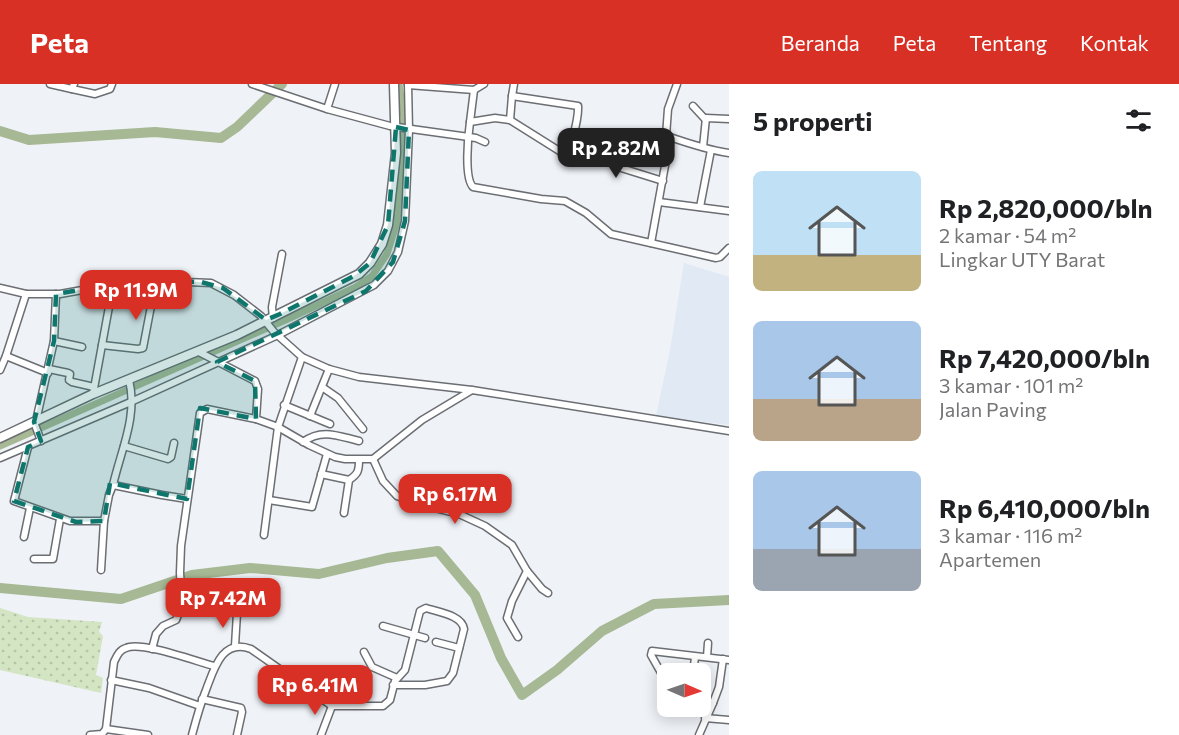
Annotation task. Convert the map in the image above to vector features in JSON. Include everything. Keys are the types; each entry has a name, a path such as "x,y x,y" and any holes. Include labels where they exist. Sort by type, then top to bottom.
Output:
{"street":[{"path":"50,84 73,87 95,94 110,89 112,84"},
{"path":"252,84 327,109 408,130 468,137 485,142"},
{"path":"327,109 335,84"},
{"path":"0,438 35,423 94,391 130,384 200,353 359,274 377,252 386,233 390,215 397,127 394,84"},
{"path":"0,458 216,362 366,291 374,285 388,271 398,252 405,221 408,84 474,90 484,84"},
{"path":"510,120 514,84"},
{"path":"651,243 663,181 668,137 668,109 677,84"},
{"path":"474,90 468,137 468,179 473,186 541,199 567,201 586,213 607,232 651,243 716,258 729,248"},
{"path":"512,96 578,106 569,154"},
{"path":"693,106 705,119 703,147"},
{"path":"705,119 708,117 729,119"},
{"path":"470,122 495,118 510,120 561,152 569,154 577,154 639,135 668,137 729,153"},
{"path":"623,140 618,167 663,181"},
{"path":"700,207 711,150"},
{"path":"659,202 729,211"},
{"path":"268,320 282,254"},
{"path":"0,288 26,294 56,294 138,280 212,283 234,295 268,320 276,334 302,357 329,369 373,379 472,390 729,431"},
{"path":"102,345 142,348 156,280"},
{"path":"94,391 113,285"},
{"path":"0,370 26,294"},
{"path":"40,439 35,423 54,341 56,294"},
{"path":"54,341 82,347"},
{"path":"200,353 255,381 258,390 256,419"},
{"path":"6,356 48,371 68,372 69,380 94,391"},
{"path":"264,535 278,427 302,357"},
{"path":"310,416 329,369"},
{"path":"101,570 104,521 109,495 124,446 133,400 130,384"},
{"path":"322,387 338,398 363,429"},
{"path":"152,649 156,634 163,626 176,620 182,605 181,546 200,412 203,409 256,419 278,427 327,454 340,459 359,460 373,459 422,420 472,390"},
{"path":"284,405 330,424"},
{"path":"303,442 316,434 328,434 359,441"},
{"path":"124,446 168,459 171,458 174,443"},
{"path":"28,447 14,501 60,519 76,522 104,521"},
{"path":"269,500 312,507 327,454"},
{"path":"373,459 383,481 397,496 418,504 459,514 485,526 512,545 527,571 548,593"},
{"path":"321,474 349,480 359,471 359,460"},
{"path":"344,513 349,480"},
{"path":"113,484 187,499"},
{"path":"24,537 30,508"},
{"path":"34,559 53,559 60,519"},
{"path":"518,638 508,621 508,612 527,571"},
{"path":"192,735 214,666 226,652 235,646 251,649 332,706 383,706 390,700 393,685 405,670 420,611 426,608 459,620 463,624 464,629 453,674 447,681 425,685 393,685"},
{"path":"235,646 237,613"},
{"path":"383,626 425,638"},
{"path":"436,642 459,648"},
{"path":"707,657 708,643"},
{"path":"90,735 102,734 106,729 114,662 118,652 126,647 140,646 214,666"},
{"path":"657,666 651,655 652,651 726,660 719,687 699,735"},
{"path":"364,652 372,667 397,678"},
{"path":"694,657 694,663"},
{"path":"111,680 201,703 241,708 237,735"},
{"path":"321,735 332,706"},
{"path":"705,718 729,720"},
{"path":"106,729 148,735"}],"highlighted area":[{"path":"396,127 409,130 405,221 393,262 366,291 217,362 255,381 256,419 200,408 187,499 110,483 104,521 76,522 14,501 28,447 41,441 34,422 54,341 56,294 138,280 201,282 223,288 266,320 280,314 354,276 370,263 388,225"}],"shaded area":[{"path":"684,263 729,277 729,425 656,416 670,350"}],"green space":[{"path":"0,608 28,617 102,622 99,632 103,636 96,675 103,678 101,693 0,670"}],"waterway":[{"path":"0,131 29,140 155,132 221,138 237,127 282,84"},
{"path":"0,446 290,318 356,287 372,276 387,254 397,222 404,118 399,84"},
{"path":"0,588 121,599 192,575 250,568 319,574 387,558 438,551 475,595 501,658 522,695 557,670 602,631 654,604 729,600"}]}
